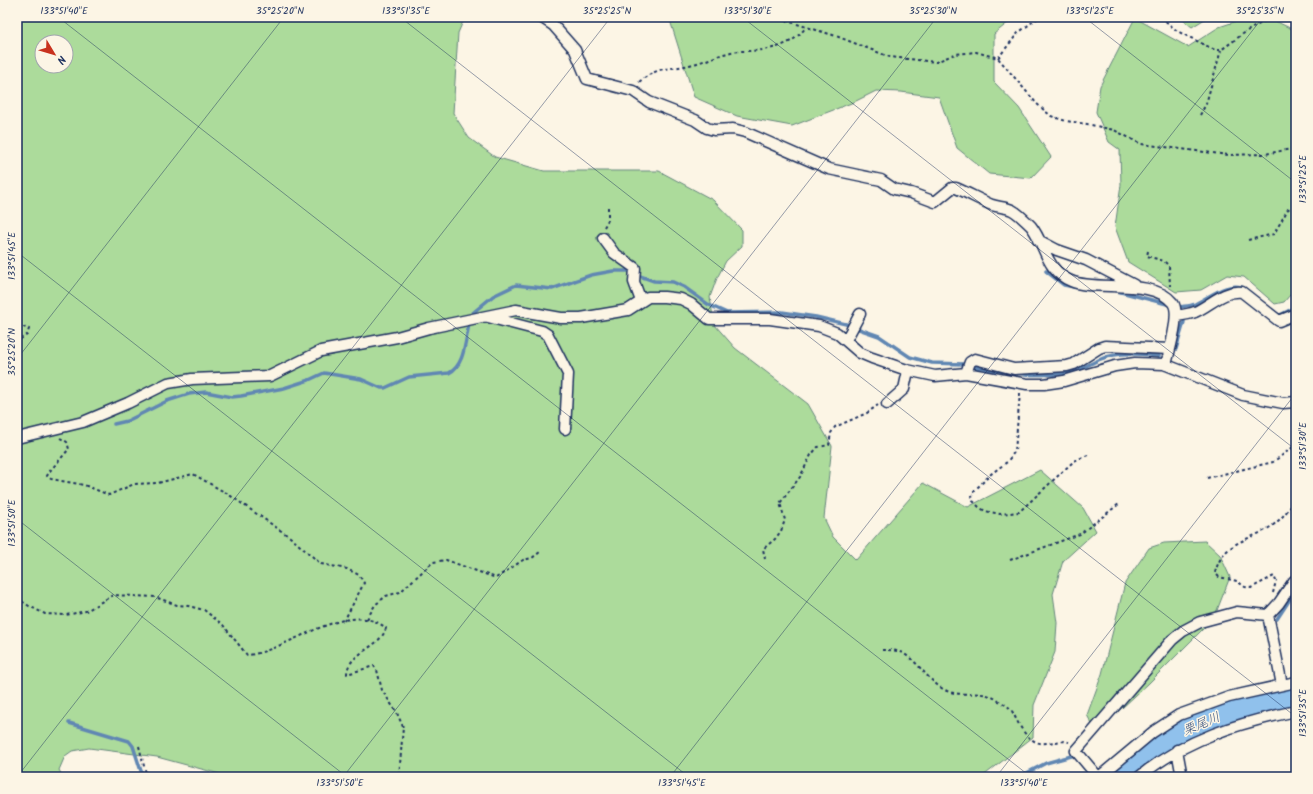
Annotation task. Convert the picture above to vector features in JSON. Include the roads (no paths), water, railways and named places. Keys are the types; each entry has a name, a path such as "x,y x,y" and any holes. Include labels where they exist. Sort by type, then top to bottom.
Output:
{"street":[{"path":"541,17 553,25 575,50 587,79 630,90 650,102 695,120 707,128 714,130 734,129 745,132 829,169 881,180 894,189 911,193 929,201 936,202 952,188 956,188 993,205 1012,210 1030,226 1054,271 1072,282 1138,287"},
{"path":"603,238 618,256 633,265 635,268 634,282 641,302"},
{"path":"1038,240 1057,250 1086,260 1138,287 1168,298 1174,304 1176,316 1166,365"},
{"path":"1176,316 1195,312 1228,293 1236,291 1242,292 1279,321 1296,314"},
{"path":"17,438 83,422 128,403 168,383 192,379 270,376 321,350 397,337 429,328 516,310 561,318 581,318 628,310 648,297 681,299 691,304 709,319 770,319 818,326 837,333 860,353 908,370 935,376 966,373 1018,382 1044,384 1064,381 1116,366 1135,363 1166,365 1242,395 1282,403 1296,402"},
{"path":"846,340 860,314"},
{"path":"487,317 542,331 548,335 568,374 565,430"},
{"path":"966,373 970,362 975,359 1018,369 1074,364 1099,348 1105,346 1170,349"},
{"path":"887,404 904,389 908,370"},
{"path":"1268,615 1280,603 1294,581"},
{"path":"1268,615 1237,612 1200,622 1183,631 1172,640 1076,751 1098,777 1153,732 1179,715 1229,697 1296,682"},
{"path":"1268,615 1282,685"},
{"path":"1139,777 1177,750 1213,733 1296,710"},
{"path":"1177,750 1182,777"}],"waterway":[{"path":"469,316 493,296 516,285 552,289 591,275 613,271 630,271"},
{"path":"1046,271 1064,285 1074,287"},
{"path":"637,273 640,276 654,281 673,282 684,287 709,305 727,313 782,312 816,317 850,325"},
{"path":"1179,307 1195,304 1220,290 1233,286 1245,289"},
{"path":"1117,291 1167,304"},
{"path":"1275,313 1280,315 1296,307"},
{"path":"1176,349 1184,322"},
{"path":"114,424 127,421 167,401 189,394 206,392 232,397 241,396 284,388 309,380 324,373 361,379 381,388 385,388 409,377 449,373 458,364 464,352 469,325"},
{"path":"856,328 879,336 910,357 932,363 963,364"},
{"path":"976,367 1021,374 1044,375 1072,372 1108,356 1123,354 1145,354 1159,356"},
{"path":"1277,619 1296,590"},
{"name":"栗尾川","path":"1119,777 1156,747 1197,724 1252,706 1296,697"},
{"path":"69,723 129,741 133,746 141,771 145,777"},
{"path":"1019,777 1046,763 1075,755"}]}
